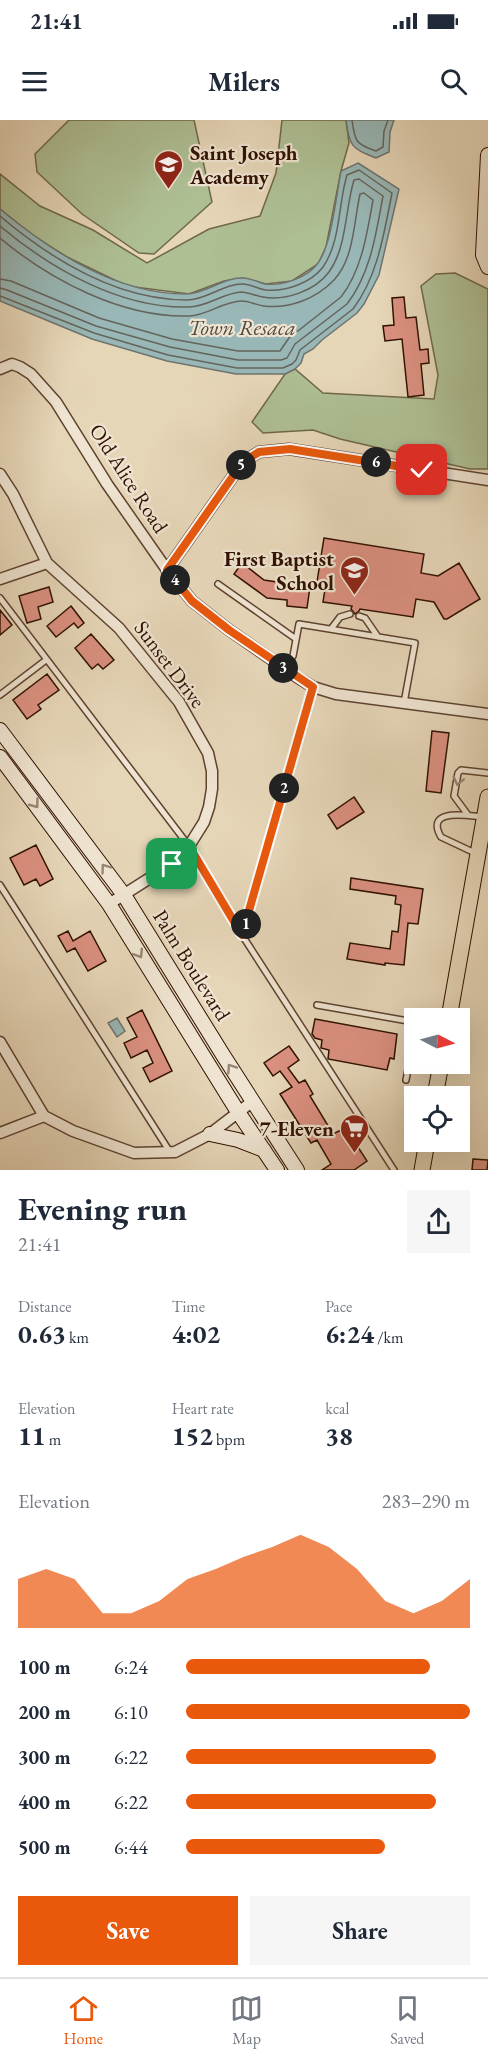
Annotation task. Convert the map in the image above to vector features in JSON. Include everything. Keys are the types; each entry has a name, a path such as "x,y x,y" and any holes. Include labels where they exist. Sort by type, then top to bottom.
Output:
{"main road":[{"path":"488,156 483,255 488,267"},
{"name":"Palm Boulevard","path":"0,730 124,895 297,1170"},
{"name":"Palm Boulevard","path":"0,756 109,904 238,1112 277,1170"},
{"path":"451,1008 488,797"},
{"path":"210,1134 238,1140 264,1150"},
{"path":"422,1170 425,1152"}],"street":[{"name":"Old Alice Road","path":"0,369 12,364 20,367 31,374 56,402 107,484 167,570 192,601 229,630 313,687 336,694 488,714"},
{"path":"167,570 243,462 259,452 290,449 488,480"},
{"name":"Sunset Drive","path":"0,474 13,494 48,563 118,628 179,702 208,753 212,771 209,807 204,822 189,846 172,864 109,904"},
{"path":"0,579 48,563"},
{"path":"0,756 10,743"},
{"path":"0,1041 44,1116 73,1131 134,1154 174,1152 210,1134 253,1101"},
{"path":"0,1133 44,1116"}],"lane":[{"path":"218,584 296,639"},
{"path":"0,598 189,846 242,935 391,1169"},
{"path":"331,629 340,618 350,614"},
{"path":"359,616 365,618 378,637"},
{"path":"285,669 293,656 299,624 415,643 404,703"},
{"path":"0,695 46,660"},
{"path":"242,935 313,687"},
{"path":"468,816 454,796 458,773 461,770 488,773"},
{"path":"478,854 441,837 438,832 439,821 442,816 450,814 484,817"},
{"path":"0,885 170,1152"},
{"path":"317,1005 404,1020"},
{"path":"406,1080 407,1074"}],"green space":[{"path":"69,120 194,120 212,202 154,254 139,253 82,214 37,172 35,154"},
{"path":"282,120 346,120 349,143 326,247 318,264 292,281 266,284 243,278 224,281 189,294 127,286 67,257 32,235 0,209 0,174 40,206 93,230 147,263 209,229 260,216 276,173"},
{"path":"455,273 488,289 488,469 470,469 340,439 313,430 263,433 252,422 285,374 295,369 323,393 434,399 438,375 421,286 436,274"}],"water":[{"path":"346,120 394,120 390,132 389,152 376,158 361,152 351,141"},
{"name":"Town Resaca","path":"358,163 399,189 379,275 357,313 304,354 301,363 285,374 236,374 167,361 92,339 0,301 0,209 63,255 86,268 135,287 186,294 236,278 246,278 265,284 294,280 308,273 323,255 333,219 341,171"},
{"path":"117,1018 125,1031 117,1037 108,1023"}],"building":[{"path":"404,297 406,318 416,317 420,350 428,349 429,363 421,364 424,395 408,397 402,339 385,341 383,326 394,325 392,298"},
{"path":"324,538 424,554 421,573 438,576 459,563 480,599 447,619 444,619 434,602 416,599 413,617 360,609 355,614 351,609 352,606 323,602 325,589 316,588"},
{"path":"242,563 264,580 310,587 307,608 287,606 287,600 267,598 234,574"},
{"path":"49,587 53,602 38,607 41,619 27,623 19,596"},
{"path":"71,606 84,623 78,628 74,623 56,637 47,626"},
{"path":"0,610 12,625 0,635"},
{"path":"91,634 114,660 103,669 98,664 92,669 75,648"},
{"path":"47,674 59,690 38,705 41,709 27,719 13,700"},
{"path":"432,731 449,733 441,793 426,791"},
{"path":"354,797 364,812 337,829 328,815"},
{"path":"36,845 53,879 40,886 36,879 24,885 10,858"},
{"path":"351,878 423,889 418,924 408,923 404,965 385,963 385,965 347,959 350,943 390,949 392,931 398,932 401,905 395,904 396,896 350,889"},
{"path":"68,931 73,941 90,931 106,961 88,971 75,948 67,952 58,936"},
{"path":"142,1010 172,1071 150,1082 143,1068 153,1063 147,1050 131,1058 124,1043 137,1037 127,1018"},
{"path":"315,1019 397,1034 394,1059 390,1058 387,1070 328,1059 329,1050 321,1048 322,1040 315,1038 312,1034"},
{"path":"289,1046 299,1060 288,1068 299,1083 305,1080 313,1094 310,1096 333,1134 341,1130 353,1150 358,1147 367,1161 354,1170 322,1170 331,1164 317,1140 311,1143 280,1094 292,1087 280,1071 273,1076 264,1063"},
{"path":"473,1159 488,1160 487,1170 472,1170"}],"place":[{"name":"Saint Joseph Academy","path":"169,190"},
{"name":"First Baptist School","path":"355,596"},
{"name":"7-Eleven","path":"355,1154"}],"route":[{"path":"172,864 189,846 242,935 313,687 229,630 192,601 167,570 243,462 259,452 290,449 422,470"}]}
